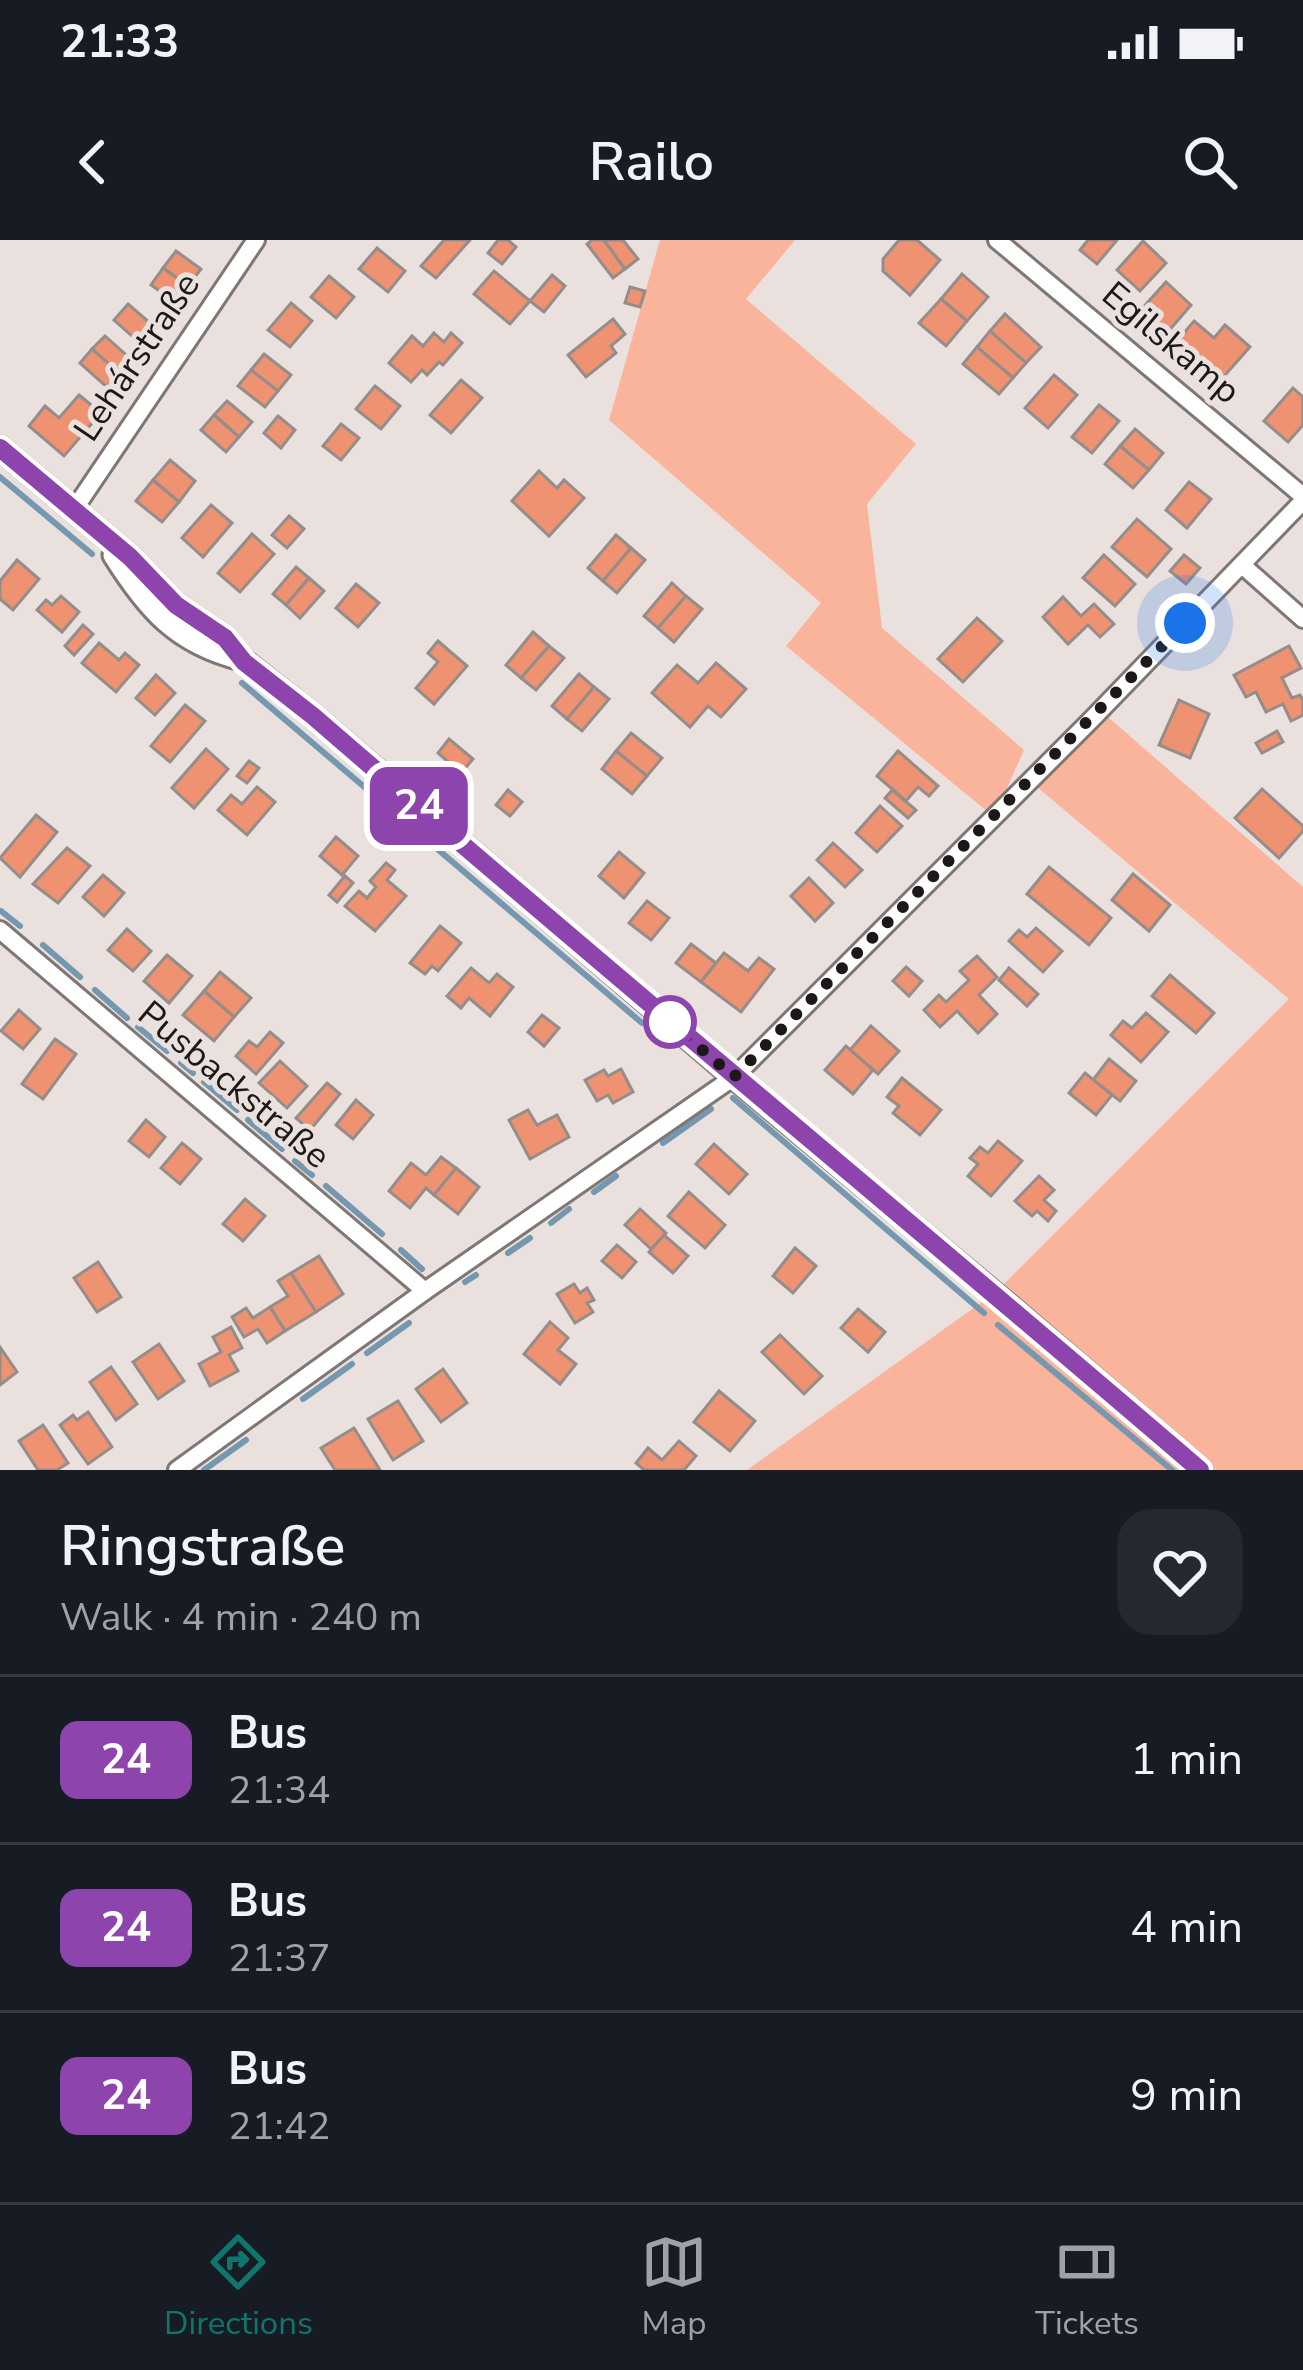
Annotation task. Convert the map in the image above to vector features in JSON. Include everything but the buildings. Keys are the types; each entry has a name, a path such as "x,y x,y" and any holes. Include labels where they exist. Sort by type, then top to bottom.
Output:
{"street":[{"name":"Lehárstraße","path":"73,511 256,240"},
{"name":"Egilskamp","path":"997,240 1303,498"},
{"path":"0,448 101,534 163,622 215,651 241,659 313,716 1200,1470"},
{"path":"177,1470 734,1077 1076,735 1303,498"},
{"path":"1242,565 1303,619"},
{"name":"Pusbackstraße","path":"0,930 425,1291"}],"shaded area":[{"path":"660,240 795,240 746,299 916,444 867,504 882,628 1024,750 994,817 786,646 821,603 609,420"},
{"path":"1100,710 1303,887 1303,1470 747,1470 996,1292 1289,999 1030,781"}],"waterway":[{"path":"0,477 92,554"},
{"path":"242,683 642,1023"},
{"path":"1,911 20,926"},
{"path":"43,945 80,977"},
{"path":"95,990 127,1018"},
{"path":"138,1027 167,1051"},
{"path":"181,1063 193,1073"},
{"path":"204,1082 237,1110"},
{"path":"733,1098 984,1313"},
{"path":"663,1143 711,1109"},
{"path":"248,1120 282,1149"},
{"path":"295,1161 312,1175"},
{"path":"594,1192 616,1176"},
{"path":"326,1186 382,1234"},
{"path":"551,1223 569,1209"},
{"path":"508,1253 530,1238"},
{"path":"401,1250 422,1269"},
{"path":"465,1282 476,1275"},
{"path":"367,1353 409,1323"},
{"path":"998,1325 1172,1470"},
{"path":"303,1399 352,1364"},
{"path":"204,1470 246,1440"}],"bus line":[{"name":"24","path":"0,448 130,557 176,605 225,638 244,662 1200,1470"}],"route":[{"path":"670,1022 734,1077 1185,623"}]}
